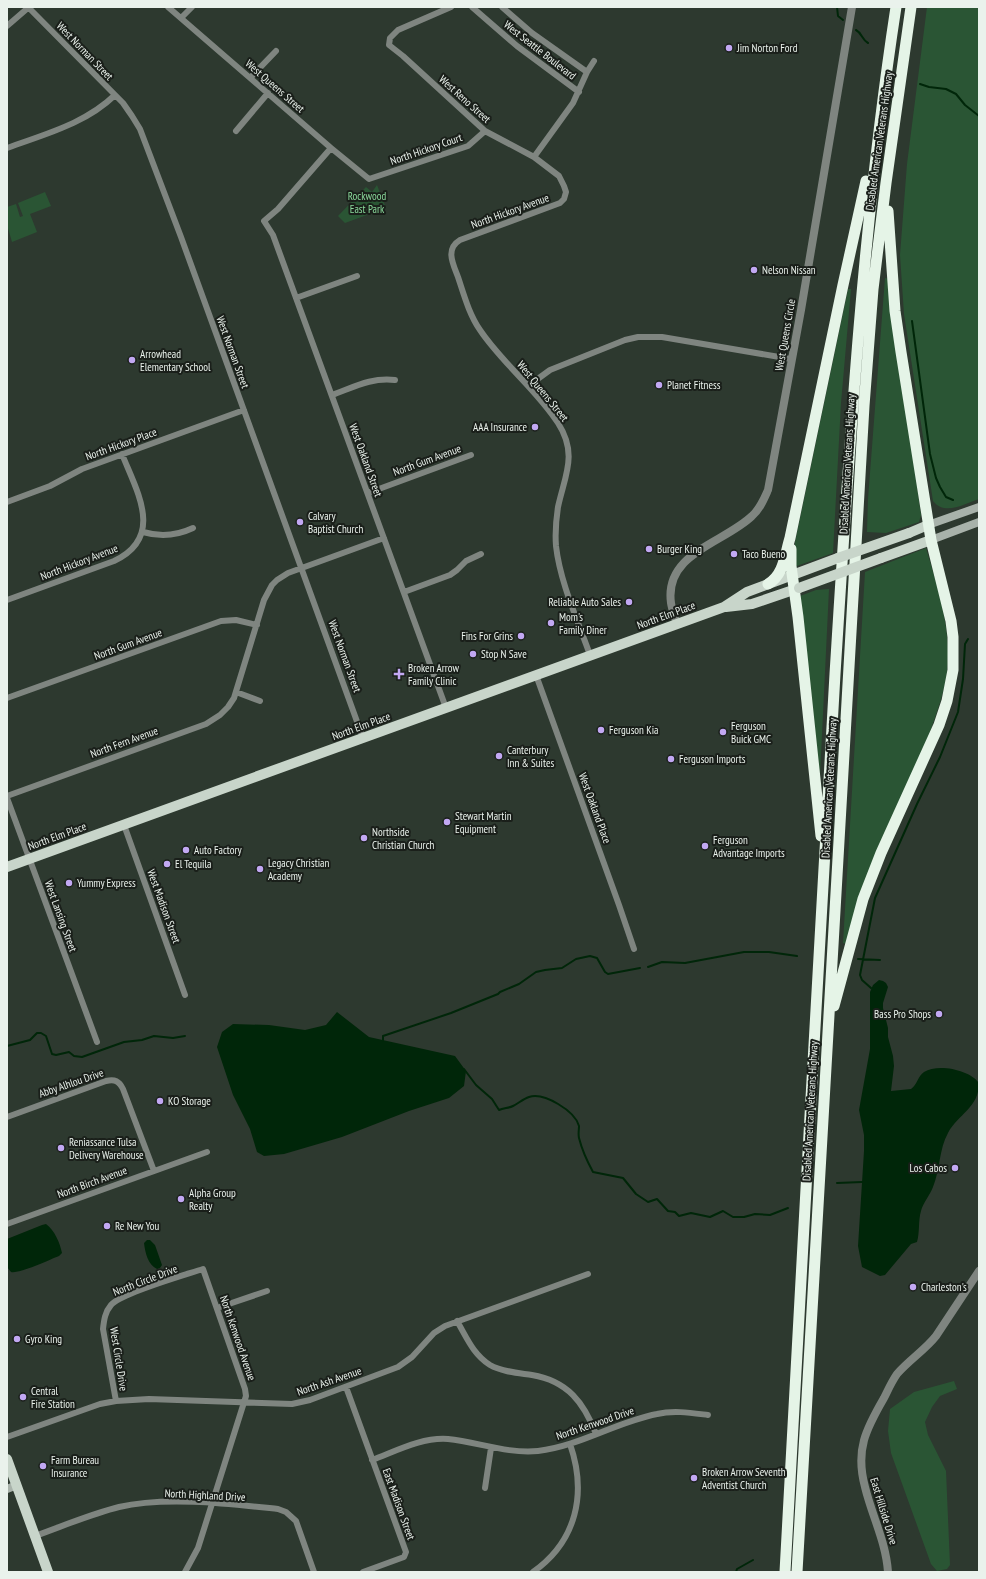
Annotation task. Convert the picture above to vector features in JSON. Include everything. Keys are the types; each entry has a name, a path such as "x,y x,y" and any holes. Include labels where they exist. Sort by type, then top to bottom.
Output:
{"highway":[{"name":"Disabled American Veterans Highway","path":"785,1572 851,411 870,204 879,124 896,7"},
{"name":"Disabled American Veterans Highway","path":"797,1572 864,406 873,289 886,183 911,7"},
{"path":"768,584 779,574 790,538 843,285 879,124"},
{"path":"828,1030 863,899 881,854 937,731 947,701 953,670 953,637 948,603 928,525 895,311 886,183"},
{"path":"790,538 796,573 824,865"}],"main road":[{"name":"North Elm Place","path":"7,867 724,607 747,592 979,507"},
{"name":"North Elm Place","path":"724,607 752,604 979,522"},
{"path":"7,1459 12,1487 37,1540 48,1572"}],"street":[{"path":"7,26 29,7"},
{"name":"West Norman Street","path":"29,7 115,95 132,116 143,136 364,738"},
{"name":"West Queens Street","path":"168,7 251,77 331,148 369,178"},
{"path":"181,18 192,7"},
{"name":"West Reno Street","path":"451,7 398,30 390,38 389,45 485,131 534,157 559,176 566,192"},
{"name":"West Seattle Boulevard","path":"472,7 522,50 579,92"},
{"name":"West Seattle Boulevard","path":"502,7 532,33 587,72"},
{"name":"West Queens Circle","path":"677,624 671,605 671,590 674,578 680,566 688,558 703,548 743,524 757,510 768,490 852,7"},
{"path":"251,77 276,51"},
{"path":"534,157 573,103 587,72 594,61"},
{"path":"236,131 268,93"},
{"path":"7,148 81,120 96,111 115,95"},
{"name":"North Hickory Court","path":"369,178 468,146 485,131"},
{"name":"West Oakland Street","path":"331,148 278,209 264,221 273,235 446,708"},
{"name":"North Hickory Avenue","path":"455,243 469,236 556,204 564,199 566,192"},
{"name":"West Queens Street","path":"455,243 452,251 452,261 468,307 476,324 490,343 559,423 568,446 568,472 559,503 556,520 556,548 562,576 590,656"},
{"path":"296,298 357,276"},
{"path":"528,386 550,370 625,340 638,337 662,336 791,359"},
{"path":"332,395 373,380 395,380"},
{"name":"North Hickory Place","path":"7,502 50,486 82,469 244,410"},
{"path":"122,454 143,510 143,532 174,535 181,534 193,528"},
{"name":"North Gum Avenue","path":"368,493 471,455"},
{"name":"North Hickory Avenue","path":"7,600 121,558 134,548 143,532"},
{"name":"North Fern Avenue","path":"7,797 206,724 215,719 231,704 266,595 272,585 283,575 384,538"},
{"path":"404,592 450,575 466,561 481,554"},
{"name":"North Gum Avenue","path":"7,698 221,621 236,620 256,625"},
{"name":"West Oakland Place","path":"536,675 634,949"},
{"path":"236,692 260,701"},
{"name":"West Lansing Street","path":"7,797 97,1042"},
{"name":"West Madison Street","path":"124,825 185,995"},
{"name":"Abby Alhlou Drive","path":"7,1116 106,1081 117,1081 121,1084 154,1171"},
{"name":"North Birch Avenue","path":"7,1224 207,1152"},
{"name":"North Kenwood Avenue","path":"185,1572 198,1548 246,1396 245,1389 203,1269"},
{"name":"North Circle Drive","path":"104,1320 109,1306 118,1299 203,1269"},
{"name":"East Hillside Drive","path":"888,1572 884,1543 865,1488 861,1471 860,1456 868,1425 896,1376 935,1337 979,1271"},
{"name":"North Ash Avenue","path":"7,1437 90,1408 116,1401 149,1399 285,1404 300,1403 398,1367 412,1357 438,1330 457,1321 588,1274"},
{"path":"217,1308 267,1291"},
{"name":"West Circle Drive","path":"104,1320 103,1329 116,1401"},
{"path":"457,1321 471,1346 479,1356 490,1364 508,1371 543,1377 552,1380 567,1389 583,1407 596,1434"},
{"path":"346,1387 372,1460"},
{"name":"North Kenwood Drive","path":"372,1460 421,1442 432,1440 448,1439 491,1448 526,1451 554,1448 570,1444 641,1418 657,1414 674,1412 708,1415"},
{"path":"533,1572 546,1562 558,1549 567,1534 574,1516 577,1504 578,1477 577,1467 570,1444"},
{"path":"484,1488 491,1448"},
{"name":"East Madison Street","path":"363,1572 406,1556 406,1552 372,1460"},
{"name":"North Highland Drive","path":"37,1540 109,1510 129,1505 173,1501 266,1508 286,1512 296,1521 314,1572"}],"green space":[{"path":"927,7 979,7 979,499 955,508 943,508 933,501 904,314 900,255 907,164"},
{"name":"Rockwood East Park","path":"377,185 386,208 345,223 338,216 366,187 372,192"},
{"path":"45,192 51,206 30,214 37,232 12,242 7,225 7,207 16,204 20,217 23,216 18,203"},
{"path":"885,278 889,279 921,515 919,522 886,533 867,532 868,499"},
{"path":"848,289 851,289 841,403 833,553 794,567 795,542"},
{"path":"926,548 946,625 948,656 946,680 930,732 846,944 843,943 865,572"},
{"path":"829,589 820,776 800,596 816,590"},
{"path":"954,1381 957,1389 940,1396 932,1407 925,1422 928,1435 946,1471 950,1565 947,1569 937,1571 931,1564 891,1453 888,1431 890,1409 914,1392"}],"shaded area":[{"path":"879,980 886,983 888,987 883,1008 894,1066 891,1091 911,1089 924,1072 937,1068 961,1071 975,1078 979,1083 976,1099 952,1126 945,1139 932,1190 921,1211 917,1242 911,1244 885,1275 880,1276 862,1267 858,1246 864,1151 864,1135 859,1110 870,1049 870,992 873,985"},
{"path":"337,1012 369,1037 455,1056 466,1071 464,1086 449,1098 409,1111 342,1137 284,1154 264,1156 257,1152 250,1129 233,1095 217,1047 222,1032 233,1024 269,1025 305,1030 326,1025"},
{"path":"46,1224 57,1237 62,1253 59,1256 34,1266 20,1271 11,1272 7,1267 7,1239"},
{"path":"147,1240 150,1240 155,1245 162,1265 160,1268 157,1269 151,1265 145,1250 144,1243"}],"waterway":[{"path":"837,7 838,16 843,20"},
{"path":"856,30 868,43"},
{"path":"920,84 929,87 946,89 956,94 965,105 979,116"},
{"path":"912,321 930,454 936,478 940,487 946,497 953,500"},
{"path":"871,988 862,980 860,975 875,898 917,804 940,757 958,712 963,679 965,644 968,639"},
{"path":"648,967 662,962 685,963 744,952 769,952 797,956"},
{"path":"383,1041 383,1036 451,1013 519,984 536,972 562,968 576,959 590,956 597,958 605,972 608,974 640,968"},
{"path":"858,959 880,960"},
{"path":"7,1046 30,1040 37,1033 41,1033 46,1036 52,1054 56,1055 69,1052 74,1056 82,1057 124,1042 142,1040 154,1036 173,1038 185,1036"},
{"path":"464,1069 476,1085 492,1099 499,1110 513,1106 529,1097 535,1096 543,1097 558,1104 572,1114 576,1120 579,1126 580,1142 593,1172 623,1178 636,1194 648,1202 657,1199 668,1211 675,1212 679,1216 691,1213 710,1217 723,1211 733,1217 744,1217 755,1214 770,1215 788,1208"},
{"path":"837,1183 862,1182"},
{"path":"736,1572 737,1569 753,1560"}],"place":[{"name":"Jim Norton Ford","path":"729,48"},
{"name":"Nelson Nissan","path":"754,270"},
{"name":"Arrowhead Elementary School","path":"132,360"},
{"name":"Planet Fitness","path":"659,385"},
{"name":"AAA Insurance","path":"535,427"},
{"name":"Calvary Baptist Church","path":"300,522"},
{"name":"Burger King","path":"649,549"},
{"name":"Taco Bueno","path":"734,554"},
{"name":"Reliable Auto Sales","path":"629,602"},
{"name":"Mom's Family Diner","path":"551,623"},
{"name":"Fins For Grins","path":"521,636"},
{"name":"Stop N Save","path":"473,654"},
{"name":"Broken Arrow Family Clinic","path":"399,674"},
{"name":"Ferguson Kia","path":"601,730"},
{"name":"Ferguson Buick GMC","path":"723,732"},
{"name":"Canterbury Inn & Suites","path":"499,756"},
{"name":"Ferguson Imports","path":"671,759"},
{"name":"Stewart Martin Equipment","path":"447,822"},
{"name":"Northside Christian Church","path":"364,838"},
{"name":"Ferguson Advantage Imports","path":"705,846"},
{"name":"Auto Factory","path":"186,850"},
{"name":"El Tequila","path":"167,864"},
{"name":"Legacy Christian Academy","path":"260,869"},
{"name":"Yummy Express","path":"69,883"},
{"name":"Bass Pro Shops","path":"939,1014"},
{"name":"KO Storage","path":"160,1101"},
{"name":"Reniassance Tulsa Delivery Warehouse","path":"61,1148"},
{"name":"Los Cabos","path":"955,1168"},
{"name":"Alpha Group Realty","path":"181,1199"},
{"name":"Re New You","path":"107,1226"},
{"name":"Charleston's","path":"913,1287"},
{"name":"Gyro King","path":"17,1339"},
{"name":"Central Fire Station","path":"23,1397"},
{"name":"Farm Bureau Insurance","path":"43,1466"},
{"name":"Broken Arrow Seventh Adventist Church","path":"694,1478"}]}
